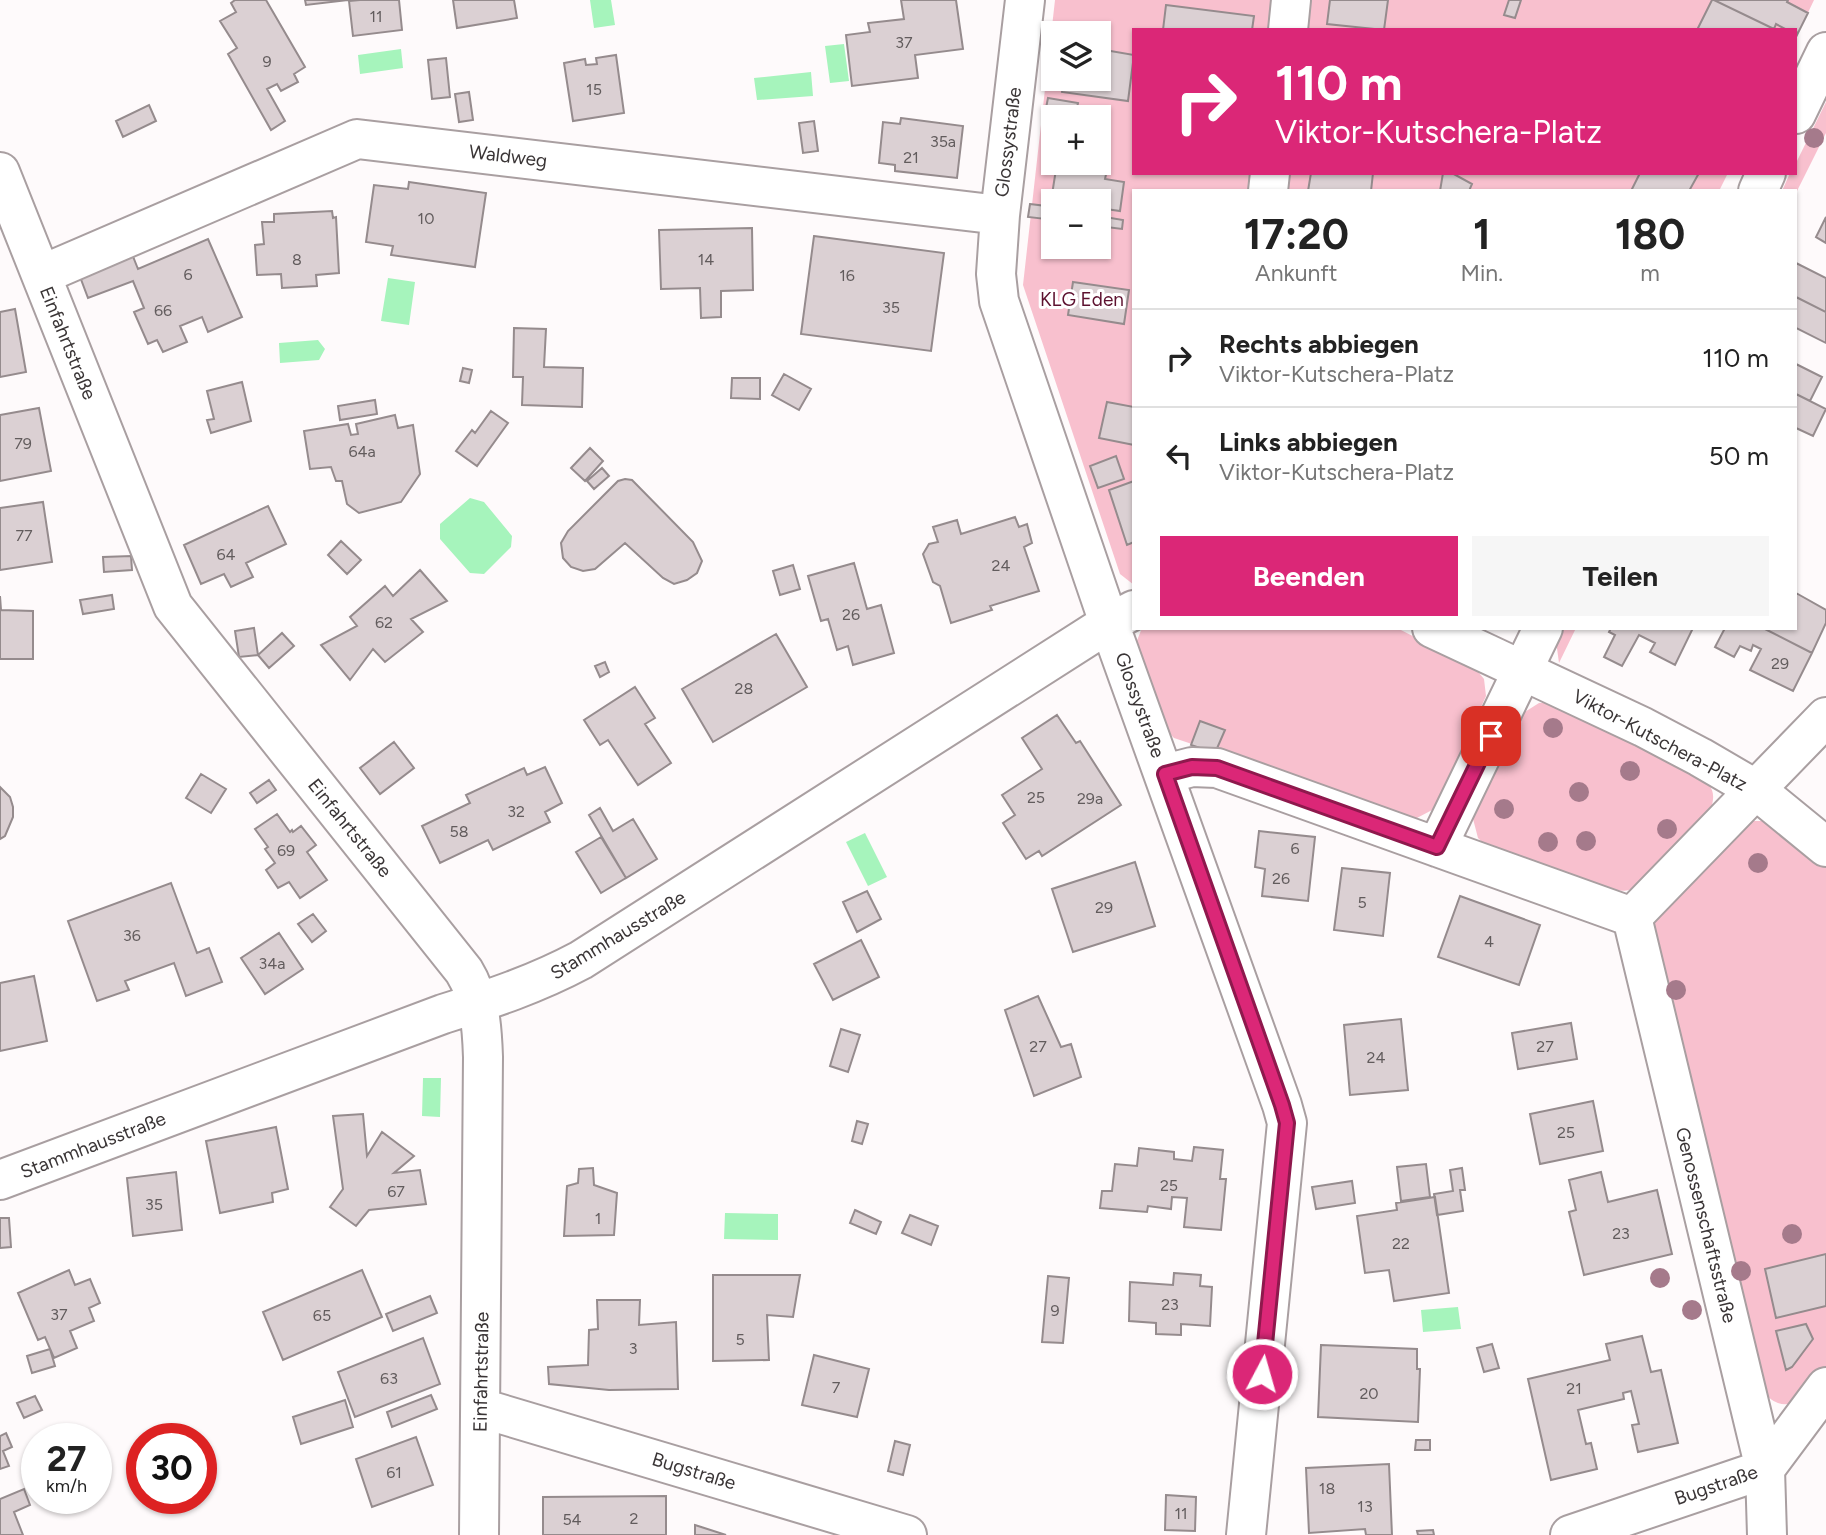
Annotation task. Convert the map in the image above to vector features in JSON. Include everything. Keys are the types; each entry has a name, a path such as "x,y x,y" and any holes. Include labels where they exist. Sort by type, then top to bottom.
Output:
{"street":[{"name":"Glossystraße","path":"1025,0 1000,215 996,274 999,301 1122,616 1165,774 1287,1123 1246,1535"},
{"path":"1288,28 1291,0"},
{"path":"1797,112 1826,52"},
{"name":"Waldweg","path":"41,275 357,139 1000,215"},
{"name":"Einfahrtstraße","path":"0,172 173,607 473,985 478,1003 483,1057 479,1535"},
{"name":"Stammhausstraße","path":"0,1180 547,978 581,960 1122,616"},
{"name":"Viktor-Kutschera-Platz","path":"1436,630 1643,727 1755,789 1632,917"},
{"path":"1437,847 1542,630"},
{"path":"1826,717 1755,789 1826,847"},
{"path":"1165,774 1192,767 1217,768 1632,917"},
{"name":"Genossenschaftsstraße","path":"1632,917 1765,1469 1767,1535"},
{"name":"Bugstraße","path":"1570,1535 1765,1469 1826,1387"},
{"name":"Bugstraße","path":"481,1408 907,1535"}],"green space":[{"name":"KLG Eden","path":"1055,0 1273,0 1270,28 1132,28 1132,175 1253,175 1251,189 1132,189 1132,583 1120,574 1023,285 1041,125 1041,175 1111,175 1111,105 1043,105 1045,91 1111,91 1111,21 1053,21"},
{"path":"1309,0 1814,0 1797,36 1797,28 1305,28"},
{"path":"1826,102 1826,133 1797,191 1783,189 1789,175 1797,175 1797,161"},
{"path":"1289,175 1727,175 1720,189 1287,189"},
{"path":"1141,630 1401,630 1475,668 1484,679 1486,696 1439,802 1434,809 1415,819 1174,738 1167,731 1136,643"},
{"path":"1561,630 1575,630 1559,663 1556,641"},
{"path":"1550,702 1698,774 1712,791 1712,805 1659,865 1629,890 1581,882 1486,846 1478,838 1472,815 1523,713 1539,703"},
{"path":"1744,821 1771,821 1826,864 1826,1367 1805,1393 1790,1404 1772,1400 1762,1391 1652,927 1655,917"}],"shaded area":[{"path":"590,0 611,0 615,25 594,28"},
{"path":"844,44 849,81 830,83 825,46"},
{"path":"401,49 403,68 360,74 358,55"},
{"path":"811,72 813,96 757,100 754,78"},
{"path":"388,278 415,282 409,325 381,321"},
{"path":"318,340 325,349 319,360 280,363 279,343"},
{"path":"470,498 484,502 512,536 511,547 484,574 470,573 440,539 440,524"},
{"path":"865,833 887,877 868,886 846,842"},
{"path":"423,1078 441,1078 440,1117 422,1116"},
{"path":"725,1213 778,1214 778,1240 724,1239"},
{"path":"1458,1307 1461,1329 1423,1332 1421,1310"}],"building":[{"path":"235,0 266,0 305,67 294,74 298,82 281,91 277,84 267,89 285,121 271,130 228,54 237,48 220,21 236,12 231,3"},
{"path":"305,0 348,0 306,5"},
{"path":"399,0 402,30 353,36 349,1"},
{"path":"453,0 514,0 517,18 457,28"},
{"path":"901,0 956,0 963,49 915,55 918,78 852,86 846,35 870,32 868,23 904,19"},
{"path":"1330,0 1388,0 1384,28 1327,24"},
{"path":"1509,0 1521,0 1515,18 1504,15"},
{"path":"1714,0 1772,28 1698,28"},
{"path":"1714,0 1788,0 1787,2 1808,13 1797,35 1797,28 1783,28 1776,24 1772,28"},
{"path":"1166,5 1254,16 1252,28 1163,28"},
{"path":"1111,51 1132,55 1128,101 1062,92 1111,91"},
{"path":"616,55 624,113 573,121 564,63 585,59 586,65 597,64 596,58"},
{"path":"446,58 450,97 432,99 428,60"},
{"path":"469,92 473,120 459,122 455,94"},
{"path":"1048,98 1078,103 1078,105 1047,105"},
{"path":"149,105 156,121 123,137 116,121"},
{"path":"901,118 963,126 957,178 895,171 895,165 879,163 883,122 900,124"},
{"path":"814,121 818,151 803,153 799,123"},
{"path":"1055,175 1106,175 1105,179 1124,182 1120,211 1111,210 1111,189 1053,189"},
{"path":"1311,175 1373,175 1371,189 1308,189"},
{"path":"1443,175 1456,175 1472,184 1470,189 1440,189"},
{"path":"1639,175 1698,175 1690,189 1632,189"},
{"path":"409,182 486,193 475,267 391,255 393,246 366,242 374,185 408,189"},
{"path":"1030,204 1041,205 1041,218 1028,217"},
{"path":"332,211 333,218 336,217 339,273 316,275 317,286 282,288 281,274 257,275 255,245 264,244 262,222 274,222 274,214"},
{"path":"1826,217 1826,243 1816,237"},
{"path":"1111,218 1123,220 1122,229 1111,228"},
{"path":"752,228 753,290 721,291 721,317 701,318 700,288 661,289 659,230"},
{"path":"814,236 944,253 931,351 801,334"},
{"path":"208,239 242,317 208,332 202,317 180,326 187,342 163,352 157,340 148,344 134,312 144,308 133,281 88,298 79,274 132,254 138,269"},
{"path":"1797,264 1826,278 1826,312 1797,298"},
{"path":"1073,282 1129,290 1124,324 1068,315"},
{"path":"1797,298 1826,312 1826,343 1797,328"},
{"path":"15,309 26,372 0,377 0,312"},
{"path":"514,328 546,329 544,367 583,368 582,407 522,405 523,377 513,377"},
{"path":"1797,364 1822,377 1810,401 1797,394"},
{"path":"463,368 472,370 469,383 460,381"},
{"path":"784,374 811,389 799,410 772,395"},
{"path":"732,378 760,378 760,399 731,398"},
{"path":"242,382 251,421 211,433 207,420 214,419 207,391"},
{"path":"1797,394 1826,409 1813,436 1797,428"},
{"path":"375,400 377,414 340,420 338,406"},
{"path":"1107,402 1132,407 1132,445 1099,438"},
{"path":"39,408 51,471 0,481 0,415"},
{"path":"491,411 508,423 477,466 456,451 472,430 475,433"},
{"path":"395,415 398,428 413,425 420,474 401,502 359,513 347,504 342,481 336,481 331,467 310,469 304,431 348,424 351,435 358,434 356,424"},
{"path":"590,448 603,461 585,481 571,468"},
{"path":"1116,456 1124,479 1098,488 1090,466"},
{"path":"602,468 609,476 594,489 587,481"},
{"path":"632,480 693,542 702,561 697,573 687,580 674,584 663,578 625,543 595,569 583,571 571,567 563,558 561,543 568,531 618,481"},
{"path":"1132,482 1132,543 1127,545 1109,490"},
{"path":"43,502 52,562 0,570 0,508"},
{"path":"268,506 286,544 246,563 253,577 231,587 224,574 201,584 184,545"},
{"path":"1015,517 1019,527 1027,524 1032,543 1024,547 1039,591 990,606 992,610 951,623 940,586 933,582 923,554 929,544 938,542 933,527 957,520 961,534"},
{"path":"341,541 361,560 347,574 328,555"},
{"path":"131,556 132,570 104,572 103,557"},
{"path":"854,563 867,609 881,605 894,653 853,665 848,646 837,650 828,619 821,621 808,576"},
{"path":"793,565 800,589 780,595 773,571"},
{"path":"420,570 447,601 411,619 423,632 385,662 373,649 350,680 321,645 357,626 350,617 385,586 393,596"},
{"path":"1797,594 1826,610 1826,623 1812,653 1767,630 1797,630"},
{"path":"112,595 114,609 83,614 80,600"},
{"path":"0,596 1,610 33,611 33,659 0,659"},
{"path":"254,628 258,655 239,657 235,631"},
{"path":"1692,630 1675,665 1650,652 1655,643 1639,635 1622,666 1604,657 1615,635 1609,632"},
{"path":"1724,630 1767,630 1812,653 1793,691 1750,670 1761,649 1753,645 1751,651 1740,646 1734,657 1715,647"},
{"path":"282,633 294,646 269,668 258,655"},
{"path":"776,634 807,687 713,742 682,689"},
{"path":"605,662 609,672 600,677 595,666"},
{"path":"635,687 655,718 645,724 671,763 638,785 608,740 600,745 584,720"},
{"path":"1057,715 1076,743 1080,741 1121,805 1042,856 1039,851 1026,859 1003,823 1015,815 1002,795 1042,769 1022,738"},
{"path":"1200,721 1225,730 1215,753 1191,745"},
{"path":"394,742 414,768 380,794 360,768"},
{"path":"545,767 562,803 545,812 550,822 493,850 488,840 440,863 422,826 470,803 466,795 524,768 527,775"},
{"path":"201,774 226,789 211,813 186,798"},
{"path":"269,780 276,790 257,803 250,793"},
{"path":"0,787 10,797 13,817 5,836 0,839"},
{"path":"600,808 613,831 633,819 657,859 626,878 589,815"},
{"path":"277,814 290,832 301,826 316,845 307,852 327,880 300,898 289,882 278,888 266,870 275,863 255,829"},
{"path":"1259,831 1315,837 1308,901 1262,896 1265,869 1255,867"},
{"path":"601,837 626,878 601,893 576,852"},
{"path":"1135,862 1155,926 1073,952 1052,889"},
{"path":"1342,868 1390,873 1383,936 1334,930"},
{"path":"171,883 197,953 209,948 222,982 186,996 174,963 125,981 129,990 97,1001 68,921"},
{"path":"867,891 881,919 857,932 843,902"},
{"path":"1460,896 1540,925 1519,985 1438,957"},
{"path":"313,914 326,931 312,942 298,924"},
{"path":"279,933 303,969 265,994 241,958"},
{"path":"861,940 879,977 833,1000 814,964"},
{"path":"34,976 47,1041 0,1051 0,983"},
{"path":"1038,996 1061,1047 1071,1044 1081,1077 1034,1096 1005,1010"},
{"path":"1401,1019 1408,1090 1350,1095 1344,1025"},
{"path":"1571,1023 1577,1059 1518,1069 1512,1033"},
{"path":"841,1029 860,1035 848,1072 830,1066"},
{"path":"1593,1101 1603,1151 1540,1164 1530,1114"},
{"path":"363,1114 367,1156 382,1132 414,1156 394,1173 420,1170 426,1204 369,1210 356,1226 330,1207 343,1189 333,1116"},
{"path":"857,1121 868,1124 862,1144 852,1141"},
{"path":"276,1127 288,1189 272,1193 273,1202 220,1213 206,1141"},
{"path":"1194,1147 1223,1150 1220,1179 1226,1179 1221,1230 1184,1227 1187,1198 1172,1197 1171,1209 1148,1206 1147,1212 1100,1208 1102,1191 1112,1191 1115,1164 1137,1166 1139,1148 1174,1152 1174,1159 1192,1161"},
{"path":"1426,1164 1430,1197 1401,1201 1397,1167"},
{"path":"593,1168 594,1185 617,1193 614,1235 564,1236 567,1186 578,1183 579,1169"},
{"path":"1462,1168 1465,1190 1460,1190 1463,1211 1437,1215 1434,1194 1453,1191 1450,1170"},
{"path":"176,1172 182,1230 133,1236 127,1178"},
{"path":"1601,1172 1608,1202 1657,1190 1672,1254 1584,1275 1569,1212 1576,1210 1569,1180"},
{"path":"1352,1181 1355,1203 1316,1209 1312,1187"},
{"path":"1435,1197 1449,1293 1394,1301 1389,1270 1365,1273 1357,1216 1397,1210 1396,1203"},
{"path":"855,1210 881,1222 876,1234 850,1223"},
{"path":"910,1215 938,1226 931,1245 902,1233"},
{"path":"0,1218 9,1218 11,1247 0,1248"},
{"path":"1826,1254 1826,1306 1776,1318 1765,1269"},
{"path":"69,1270 75,1285 90,1279 100,1303 89,1308 94,1321 70,1331 77,1348 54,1358 45,1337 38,1340 18,1293"},
{"path":"362,1270 382,1317 283,1360 263,1312"},
{"path":"1174,1273 1201,1275 1200,1286 1212,1287 1210,1326 1181,1324 1181,1335 1156,1334 1156,1323 1129,1321 1130,1282 1173,1285"},
{"path":"713,1275 800,1275 793,1317 767,1315 769,1360 713,1361"},
{"path":"1048,1276 1069,1278 1063,1343 1042,1342"},
{"path":"430,1296 437,1313 393,1331 386,1314"},
{"path":"597,1300 640,1300 639,1325 676,1322 678,1389 609,1390 549,1384 548,1367 588,1365 589,1330 598,1329"},
{"path":"1806,1324 1813,1339 1792,1367 1786,1370 1776,1331"},
{"path":"1642,1336 1651,1372 1661,1370 1678,1443 1638,1452 1632,1425 1639,1424 1631,1391 1623,1393 1624,1399 1578,1410 1586,1444 1591,1443 1597,1469 1551,1480 1528,1379 1610,1360 1606,1344"},
{"path":"423,1338 440,1384 355,1417 338,1372"},
{"path":"1492,1344 1499,1368 1484,1372 1477,1348"},
{"path":"1321,1345 1417,1349 1417,1369 1420,1369 1418,1422 1318,1417"},
{"path":"50,1349 55,1366 32,1373 27,1356"},
{"path":"814,1355 869,1369 857,1417 802,1405"},
{"path":"431,1395 437,1409 392,1427 387,1412"},
{"path":"35,1396 42,1410 24,1418 17,1403"},
{"path":"345,1400 353,1427 301,1444 293,1417"},
{"path":"6,1433 12,1447 3,1451 9,1466 0,1469 0,1436"},
{"path":"416,1437 433,1485 372,1507 356,1459"},
{"path":"1416,1440 1430,1440 1430,1450 1415,1450"},
{"path":"895,1441 910,1445 903,1475 888,1471"},
{"path":"1389,1464 1392,1535 1366,1535 1365,1529 1309,1533 1306,1468"},
{"path":"21,1490 21,1509 14,1512 23,1535 0,1535 0,1499"},
{"path":"1166,1495 1196,1497 1195,1531 1165,1530"},
{"path":"666,1496 666,1535 543,1535 543,1497"},
{"path":"695,1525 726,1535 695,1535"},
{"path":"1433,1530 1434,1535 1418,1535 1417,1531"}],"route":[{"path":"1262,1374 1287,1123 1165,774 1205,766 1232,772 1437,847 1491,736"}]}
